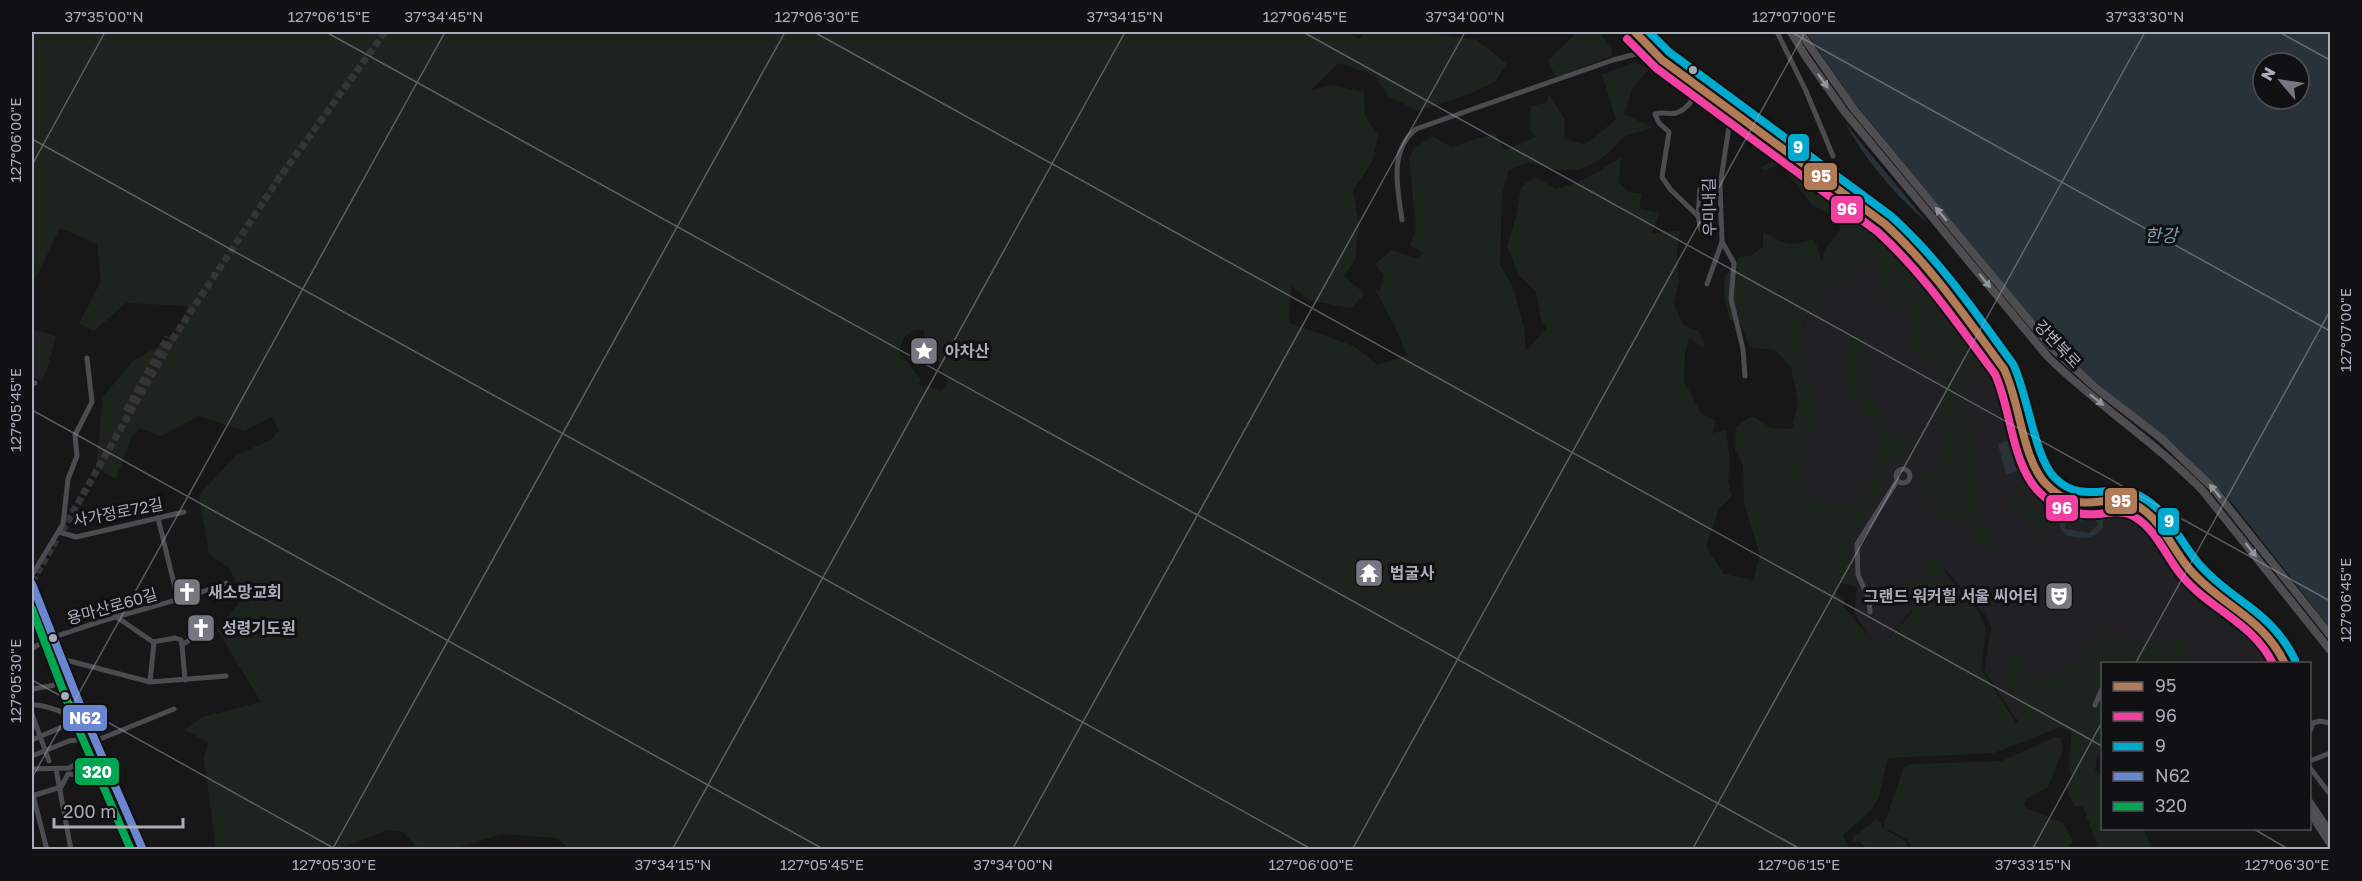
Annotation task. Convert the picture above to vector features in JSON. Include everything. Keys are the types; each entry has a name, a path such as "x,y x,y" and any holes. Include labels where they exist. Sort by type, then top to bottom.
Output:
{"highway":[{"name":"강변북로","path":"1791,32 1844,111 2026,330 2070,378 2180,466 2204,491 2331,650"},
{"name":"강변북로","path":"1800,32 1853,108 2051,347 2076,371 2162,440 2212,487 2331,635"}],"main road":[{"path":"1635,32 1700,87 1886,218 1910,240 1940,273 1994,344 2017,383 2037,461 2048,479 2066,492 2075,495 2117,494 2143,502 2163,522 2201,573 2261,619 2279,641 2291,662"},
{"path":"1643,32 1650,45"},
{"path":"1658,52 1886,224 1911,248 1933,273 2004,369 2011,384 2033,465 2038,476 2047,486 2060,496 2076,503 2121,501 2146,512 2191,570 2217,594 2255,622 2272,642 2284,662"},
{"path":"32,584 94,740 142,849"},
{"path":"32,604 38,604 43,609"},
{"path":"2314,813 2331,832"},
{"path":"2314,813 2331,844"}],"street":[{"path":"1776,32 1806,91 1833,156"},
{"path":"1402,220 1397,167 1402,147 1416,129 1613,60 1640,53 1650,45"},
{"path":"1698,216 1670,189 1662,177 1669,132 1659,123 1655,114 1676,113 1695,100 1700,87"},
{"name":"우미내길","path":"1735,111 1730,120 1720,186 1722,242 1734,263 1731,299 1743,349 1745,376"},
{"path":"1701,230 1698,216 1700,189 1720,186"},
{"path":"1707,284 1722,242"},
{"path":"32,575 59,532 65,515 68,479 77,457 75,436 92,402 87,358"},
{"path":"1870,612 1869,599 1858,575 1857,544 1897,481"},
{"name":"사가정로72길","path":"59,532 76,537 184,512"},
{"path":"158,518 177,600"},
{"name":"용마산로60길","path":"32,649 42,641 115,616 177,600 226,583"},
{"path":"115,616 135,632 154,642 175,638 181,640 185,680"},
{"path":"182,645 188,641"},
{"path":"150,682 154,642"},
{"path":"62,659 150,682 226,676"},
{"path":"33,689 71,682"},
{"path":"2095,705 2101,693"},
{"path":"32,705 44,705 68,715 84,715"},
{"path":"32,756 69,741 94,740 174,709"},
{"path":"32,714 49,761"},
{"path":"2311,728 2313,723 2320,721 2331,723"},
{"path":"32,740 40,735 71,726"},
{"path":"32,769 69,768 99,750"},
{"path":"2311,761 2331,753"},
{"path":"56,769 71,849"},
{"path":"2311,769 2331,794"},
{"path":"47,849 32,796 61,787 68,774 83,775 108,770"}],"shaded area":[{"path":"32,32 1348,32 1359,39 1366,32 1420,32 1477,40 1507,64 1495,82 1469,94 1419,111 1388,96 1374,75 1339,63 1310,91 1332,85 1364,92 1365,116 1378,136 1373,160 1353,191 1359,225 1355,260 1344,276 1365,294 1351,308 1311,301 1291,286 1289,323 1354,346 1378,365 1407,355 1374,287 1380,291 1384,273 1375,264 1392,250 1416,258 1425,253 1410,246 1416,228 1409,158 1413,149 1433,136 1451,147 1495,133 1505,150 1536,137 1530,130 1531,106 1546,103 1549,95 1565,119 1564,139 1585,144 1616,120 1602,74 1636,62 1649,69 1633,88 1624,114 1652,127 1625,136 1608,153 1579,169 1561,170 1529,162 1509,170 1502,195 1500,265 1513,287 1524,328 1526,351 1547,328 1541,319 1536,292 1519,275 1507,246 1517,213 1521,187 1535,177 1556,189 1566,186 1590,176 1621,157 1618,182 1629,192 1642,194 1639,209 1660,213 1652,233 1680,231 1677,250 1679,282 1674,304 1683,325 1699,331 1705,345 1703,348 1689,337 1685,353 1684,381 1701,414 1716,421 1712,433 1726,430 1730,463 1728,482 1732,496 1719,509 1706,547 1724,574 1753,580 1760,555 1744,503 1743,465 1735,449 1736,427 1752,416 1772,428 1792,429 1798,402 1791,367 1775,350 1750,347 1740,322 1730,320 1724,296 1725,276 1740,257 1750,256 1763,247 1763,231 1793,244 1814,239 1822,260 1825,249 1840,230 1839,219 1812,205 1781,164 1765,170 1760,168 1777,159 1822,191 1829,204 1861,224 1869,235 1877,233 1918,269 1994,372 1981,364 1968,373 1969,429 1983,520 2002,553 1991,547 1978,546 1964,521 1944,521 1917,479 1937,463 1945,431 1936,427 1933,416 1944,397 1930,360 1920,359 1903,336 1917,328 1910,311 1887,306 1879,261 1860,261 1846,278 1838,283 1826,285 1818,313 1809,311 1802,330 1814,410 1802,478 1810,499 1858,506 1873,483 1870,479 1880,435 1842,379 1848,336 1861,337 1875,368 1867,395 1885,414 1892,433 1904,441 1912,435 1918,439 1910,454 1892,461 1882,471 1886,480 1879,499 1846,547 1857,587 1838,582 1836,593 1844,598 1844,607 1869,637 1886,641 1912,612 1914,593 1892,590 1923,574 1924,561 1930,555 1980,614 1986,629 1981,669 2016,723 2023,714 2003,682 2014,649 2039,685 2071,666 2112,633 2144,643 2175,639 2188,643 2187,662 2101,662 2101,682 2095,695 2101,698 2101,740 2095,770 2101,775 2101,830 2144,830 2153,849 2094,849 2097,844 2083,807 2074,806 2066,787 2072,776 2069,760 2071,731 2060,727 1994,753 1888,758 1879,797 1871,810 1843,835 1851,849 571,850 557,838 501,834 454,849 425,850 417,847 403,832 387,830 337,849 216,849 204,759 208,742 184,730 202,717 261,702 217,630 243,598 229,568 209,554 199,495 236,455 271,440 279,430 272,417 244,431 199,416 161,436 140,428 132,436 116,479 96,468 103,397 133,361 174,337 188,306 126,303 94,331 79,324 101,281 97,244 60,228 32,282","holes":["915,330 923,330 926,340 937,354 947,380 940,391 927,385 923,387 919,383 921,380 898,351 904,337"]},
{"path":"1578,32 1599,32 1612,51 1611,56 1558,77 1555,76 1548,60"},
{"path":"1855,211 1883,228 1926,269 2001,370 2008,385 2036,479 2060,500 2075,505 2120,503 2137,509 2150,518 2189,572 2247,619 2270,644 2281,662 2101,662 2101,721 2029,724 2016,719 1984,671 1991,628 1986,616 1946,570 1886,641 1869,637 1854,613 1857,587 1846,547 1799,496 1802,330 1844,228"},
{"path":"32,329 56,336 42,380 32,378"},
{"path":"32,340 54,346 41,370 32,367"},
{"path":"2018,491 2050,524 2041,533 2008,501"},
{"path":"2055,737 2060,738 2063,750 2048,787 2026,799 2024,804 2026,808 2063,823 2073,841 2067,849 1912,849 1908,840 1883,827 1904,767 1912,764 2002,761"},
{"path":"1876,819 1882,823 1882,827 1906,842 1908,849 1867,849 1859,841 1853,842 1853,836"}],"water":[{"name":"한강","path":"1801,32 2330,32 2330,652 2209,505 1890,186 1852,135"},
{"path":"2007,441 2017,471 2006,475 1998,444"},
{"path":"2066,514 2077,517 2096,515 2103,521 2103,527 2096,534 2079,538 2064,533 2060,527 2060,521","holes":["2066,518 2078,521 2094,519 2099,524 2089,533 2065,529"]}],"pier":[{"path":"1798,32 1806,32 1853,101 2052,343 2073,364 2178,448 2233,504 2330,628 2330,655 2218,518 2176,473 2094,407 2038,356 1839,116"}],"tunnel":[{"path":"62,531 170,343 280,177 385,32"},
{"path":"126,411 168,337"},
{"path":"32,582 56,540"}],"transit line":[{"name":"95","path":"1635,32 1662,60 1885,224 1902,240 1948,294 2004,369 2014,397 2026,445 2038,473 2046,484 2058,495 2070,500 2082,503 2125,501 2145,511 2160,527 2191,571 2266,635 2284,662"},
{"name":"9","path":"1649,32 1669,52 1891,216 1925,250 1956,287 2013,364 2036,441 2055,478 2076,491 2129,492 2150,502 2166,518 2199,564 2275,629 2295,660"},
{"name":"96","path":"1627,39 1656,68 1878,232 1895,248 1940,300 1995,374 2023,467 2030,481 2040,493 2059,507 2074,512 2090,514 2121,512 2138,519 2153,533 2176,568 2193,588 2255,638 2272,662"},
{"name":"N62","path":"32,584 84,715 143,850"},
{"name":"320","path":"32,609 74,719 131,850"}],"place":[{"name":"아차산","path":"924,351"},
{"name":"법굴사","path":"1369,573"},
{"name":"새소망교회","path":"187,592"},
{"name":"그랜드 워커힐 서울 씨어터","path":"2059,596"},
{"name":"성령기도원","path":"201,628"}]}
